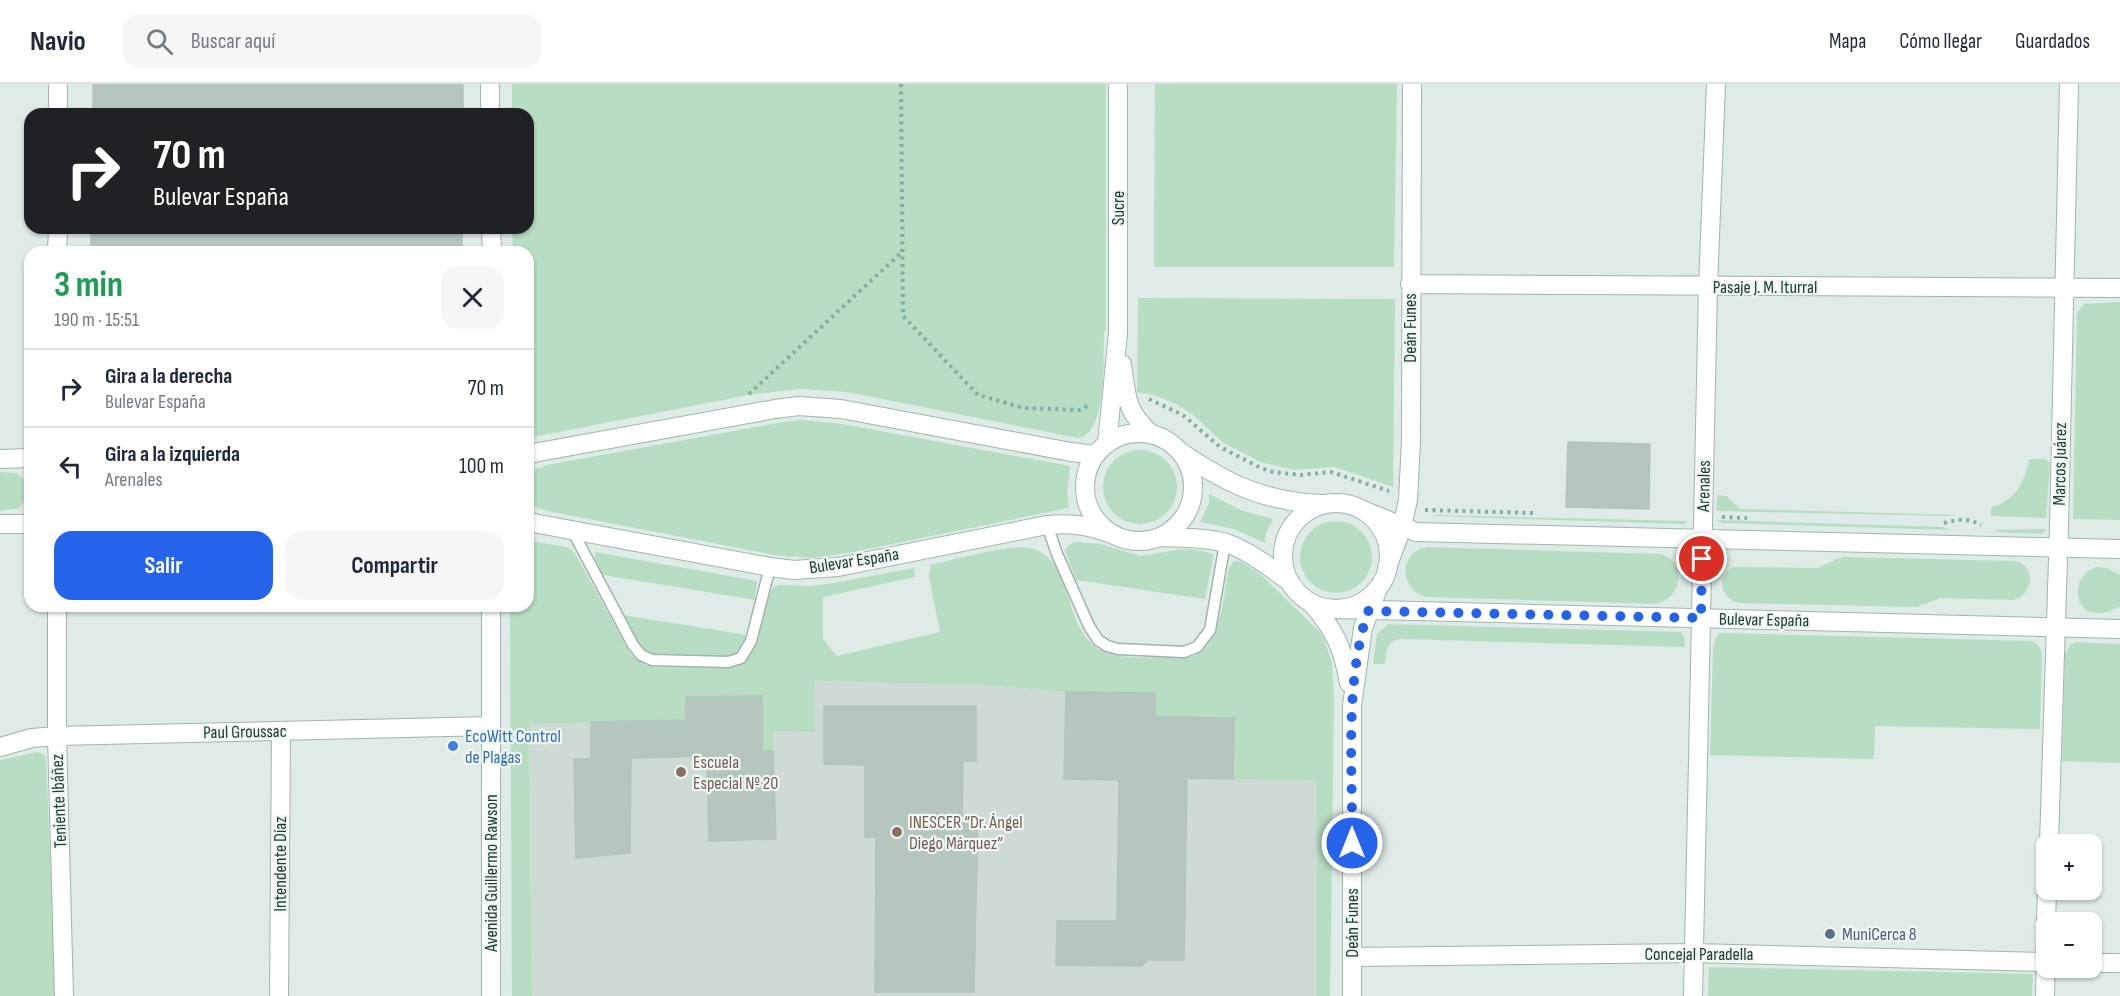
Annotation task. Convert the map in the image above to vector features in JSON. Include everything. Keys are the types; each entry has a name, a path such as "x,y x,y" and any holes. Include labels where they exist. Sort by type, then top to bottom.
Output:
{"street":[{"path":"58,84 58,108"},
{"path":"490,84 490,108"},
{"name":"Sucre","path":"1101,449 1119,399 1118,84"},
{"name":"Deán Funes","path":"1387,568 1402,527 1408,500 1411,440 1412,84"},
{"name":"Arenales","path":"1693,996 1708,287 1716,84"},
{"name":"Marcos Juárez","path":"2049,834 2069,84"},
{"name":"Pasaje J. M. Iturral","path":"1410,284 2120,288"},
{"name":"Sucre","path":"1119,399 1128,404 1136,421 1150,434"},
{"path":"534,453 775,409 815,406 1101,449"},
{"path":"1180,452 1189,467 1193,484 1192,500 1185,516 1174,529 1160,537 1142,542 1125,540 1109,532 1094,517 1086,497 1085,482 1089,468 1101,449 1121,437 1150,434 1167,441 1208,471 1256,493 1295,503 1343,504 1416,532 2117,551"},
{"path":"0,459 24,458"},
{"path":"1291,583 1284,559 1289,534 1305,514 1328,504"},
{"path":"1160,537 1191,538 1225,543 1265,564 1291,583 1308,601 1335,609 1359,603 1378,588 1387,568 1389,552 1385,536 1371,516 1358,508"},
{"name":"Bulevar España","path":"534,523 794,570 838,567 1047,525 1065,523 1085,525 1109,532"},
{"path":"0,524 24,524"},
{"name":"Deán Funes","path":"1352,996 1352,705 1362,628 1378,588"},
{"name":"Deán Funes","path":"1308,601 1334,632 1342,649 1352,705"},
{"name":"Bulevar España","path":"1335,609 2118,628"},
{"name":"Teniente Ibáñez","path":"57,612 57,736 64,996"},
{"name":"Avenida Guillermo Rawson","path":"491,612 491,996"},
{"name":"Paul Groussac","path":"0,747 32,738 57,736 491,726"},
{"name":"Intendente Díaz","path":"279,996 281,731"},
{"name":"Concejal Paradella","path":"1352,957 1694,953 2036,962"},
{"path":"2102,963 2120,963"},
{"path":"2044,996 2045,978"}],"lane":[{"path":"1047,525 1057,554 1089,626 1098,640 1118,649 1184,652 1197,646 1210,630 1225,543"},
{"path":"572,530 633,645 641,655 652,660 728,662 741,658 750,641 770,567"}],"path":[{"path":"901,84 903,316 978,395 1024,408 1069,410 1080,410 1091,404 1119,399 1145,398 1173,409 1192,422 1220,447 1262,468 1295,475 1338,473 1390,491 1424,510 1535,513"},
{"path":"729,417 763,380 902,252"},
{"path":"1703,517 1750,518"},
{"path":"1932,523 1944,523 1955,519 1975,520"}],"shaded area":[{"path":"815,681 982,685 1066,692 1064,779 1135,780 1119,800 1117,874 1142,874 1141,899 1117,899 1117,935 1096,921 1057,921 1056,964 1184,960 1187,804 1161,777 1318,781 1317,996 532,996 529,724 685,720 686,697 762,696 773,751 774,731 814,732"}],"green space":[{"path":"512,84 1106,84 1106,330 1104,332 1102,392 1095,423 1088,433 1078,438 847,392 801,389 754,394 534,437 534,246 513,246 512,234 534,234 534,108 512,108"},
{"path":"1155,84 1397,84 1394,267 1154,267"},
{"path":"1138,298 1395,299 1393,487 1335,467 1294,470 1260,462 1222,442 1197,418 1176,404 1154,395 1137,392"},
{"path":"2120,302 2120,520 2073,519 2077,313 2084,304"},
{"path":"801,420 842,424 1070,466 1067,494 1069,508 848,553 812,558 780,556 548,511 534,505 534,471 547,465"},
{"path":"1140,450 1154,453 1166,461 1174,473 1177,487 1174,501 1166,513 1154,521 1140,524 1126,521 1114,513 1106,501 1103,487 1106,473 1114,461 1126,453"},
{"path":"2029,459 2045,459 2050,463 2046,518 1991,516 1991,507 2006,500 2022,483"},
{"path":"0,472 16,473 24,479 24,501 19,508 0,511"},
{"path":"1209,494 1243,511 1273,519 1266,533 1265,543 1234,529 1200,522 1209,503"},
{"path":"1717,495 1727,496 1740,509 1956,515 1716,511"},
{"path":"1434,515 1688,521 1684,524 1431,516"},
{"path":"1717,520 1942,527 1951,530 1722,523"},
{"path":"1336,521 1356,527 1366,537 1372,557 1366,577 1356,587 1336,593 1316,587 1306,577 1300,557 1306,537 1316,527"},
{"path":"2046,529 2042,534 1994,532 1999,530"},
{"path":"534,542 567,547 575,553 631,655 645,665 653,667 726,668 741,663 768,593 779,585 810,586 834,583 914,568 915,577 823,597 823,639 837,656 940,632 929,577 930,565 981,553 1021,547 1030,548 1045,555 1055,566 1081,630 1091,643 1114,655 1147,658 1191,657 1209,643 1215,632 1223,605 1229,568 1234,561 1242,562 1261,575 1320,632 1332,663 1334,701 1330,996 1317,996 1317,781 1233,779 1234,718 1155,717 1155,693 1066,692 982,685 815,681 814,732 774,731 773,751 762,751 762,696 686,697 686,720 529,724 532,996 512,996 510,612 534,612"},
{"path":"1075,542 1100,544 1141,556 1181,549 1214,554 1205,599 1076,580 1065,551"},
{"path":"1428,547 1661,554 1676,565 1678,581 1671,596 1655,604 1426,597 1410,586 1406,570 1407,562 1412,555"},
{"path":"595,552 757,581 755,600 603,575 595,559"},
{"path":"1842,557 2016,561 2027,569 2030,581 2025,592 2014,600 1941,598 1916,607 1738,603 1727,596 1722,587 1724,576 1733,567 1817,568"},
{"path":"2096,567 2107,568 2120,575 2120,607 2109,612 2092,612 2080,602 2078,587 2081,579"},
{"path":"623,615 747,635 740,651 728,658 652,655 638,642"},
{"path":"1388,624 1680,632 1684,636 1685,647 1400,639 1389,645 1385,664 1373,664 1377,634"},
{"path":"1720,633 2032,641 2039,646 2042,653 2040,729 1875,726 1874,759 1710,755 1713,648 1716,637"},
{"path":"2076,642 2120,644 2120,763 2062,761 2065,654 2071,644"},
{"path":"37,752 44,754 46,758 56,996 0,996 0,760"},
{"path":"1709,967 2033,974 2032,996 1708,996"}],"building":[{"path":"93,84 463,84 463,108 93,108"},
{"path":"91,234 462,234 462,246 91,246"},
{"path":"1568,442 1650,444 1649,509 1566,507"},
{"path":"1066,692 1155,693 1155,717 1234,718 1233,779 1187,778 1184,960 1147,960 1142,966 1056,965 1057,921 1117,921 1119,780 1064,779"},
{"path":"762,696 762,751 773,751 776,839 709,841 707,756 631,758 630,853 576,858 574,759 591,759 591,722 686,720 686,697"},
{"name":"INESCER “Dr. Ángel Diego Márquez”","path":"824,706 976,706 976,761 963,761 962,815 978,815 974,992 875,992 876,837 865,837 865,765 824,764"}],"place":[{"name":"EcoWitt Control de Plagas","path":"453,746"},
{"name":"Escuela Especial Nº 20","path":"681,772"},
{"name":"INESCER “Dr. Ángel Diego Márquez”","path":"897,832"},
{"name":"MuniCerca 8","path":"1830,934"}],"route":[{"path":"1352,843 1352,705 1362,628 1368,611 1701,618 1702,559"}]}
